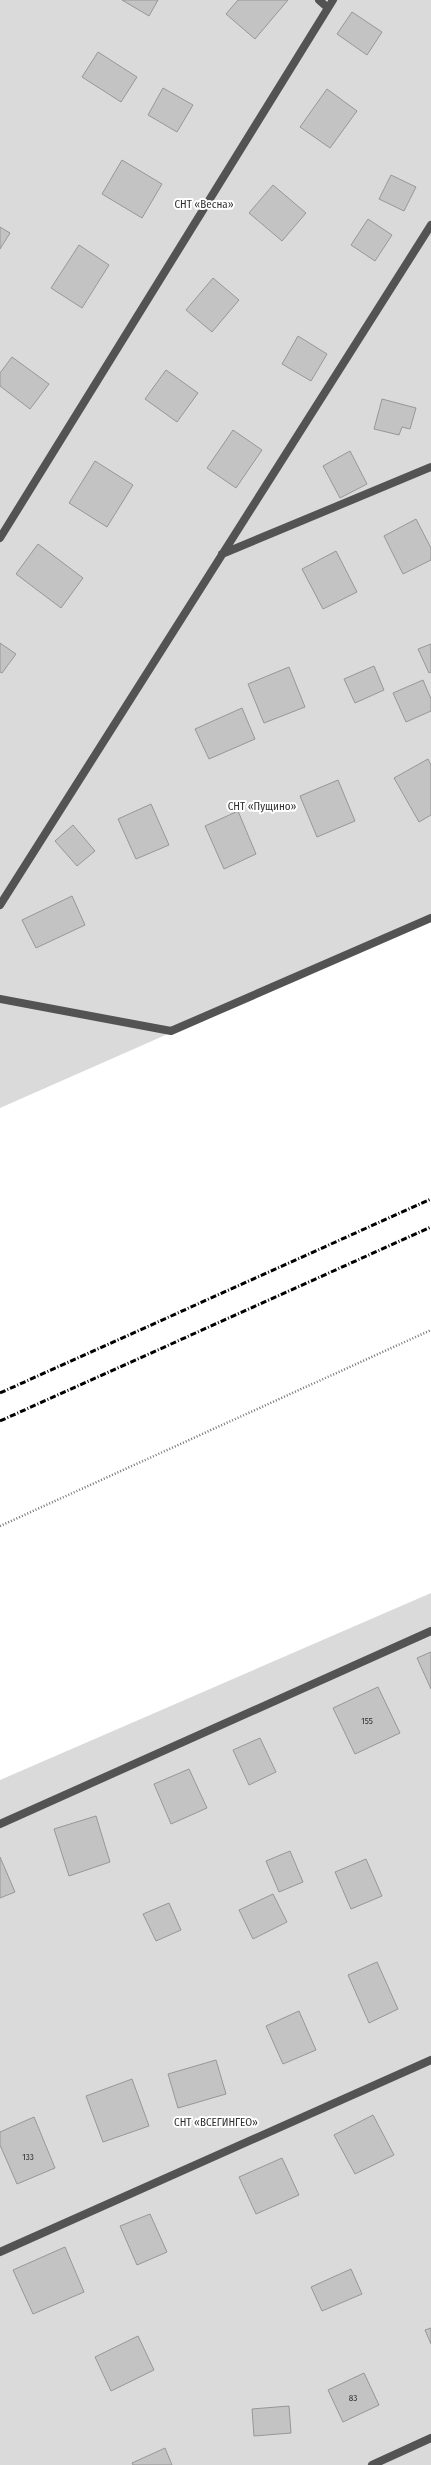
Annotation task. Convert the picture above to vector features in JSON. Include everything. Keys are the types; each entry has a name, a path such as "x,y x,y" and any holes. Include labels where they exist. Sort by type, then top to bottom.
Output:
{"lane":[{"path":"319,0 328,8"},
{"path":"0,538 333,0"},
{"path":"0,905 431,225"},
{"path":"222,554 431,467"},
{"path":"0,1000 171,1031 431,918"},
{"path":"0,1824 431,1631"},
{"path":"0,2252 431,2060"},
{"path":"372,2465 431,2438"}],"path":[{"path":"0,1526 431,1330"}],"green space":[{"path":"0,0 431,0 431,918 0,1108"},
{"name":"СНТ «ВСЕГИНГЕО»","path":"431,1593 431,2465 0,2465 0,1780"}],"building":[{"path":"122,0 158,0 149,16"},
{"path":"238,0 288,0 255,39 226,14"},
{"path":"352,12 382,32 367,55 337,34"},
{"path":"98,52 137,77 121,102 82,77"},
{"path":"163,88 193,105 177,132 148,115"},
{"path":"327,89 357,111 330,148 300,127"},
{"path":"122,160 162,184 142,218 102,194"},
{"path":"391,175 416,187 404,211 379,199"},
{"path":"273,185 306,213 282,241 249,213"},
{"path":"368,219 392,235 375,261 351,245"},
{"path":"0,227 10,233 0,249"},
{"path":"79,245 109,265 82,308 51,288"},
{"path":"213,278 239,300 212,332 186,310"},
{"path":"298,336 327,354 311,381 282,364"},
{"path":"12,357 49,384 30,409 0,386 0,373"},
{"path":"166,370 198,393 177,422 145,399"},
{"path":"382,399 416,408 410,429 402,427 399,435 374,429"},
{"path":"233,430 262,450 236,488 207,468"},
{"path":"350,451 367,484 340,498 323,466"},
{"path":"95,461 133,485 107,527 69,503"},
{"path":"416,519 431,548 431,560 403,574 384,536"},
{"path":"38,544 83,578 61,608 16,574"},
{"path":"336,551 357,592 323,609 302,569"},
{"path":"0,643 16,654 2,673 0,672"},
{"path":"431,644 431,672 429,673 418,649"},
{"path":"374,666 384,690 355,703 344,679"},
{"path":"289,667 305,707 264,723 248,684"},
{"path":"423,680 431,699 431,711 406,722 393,693"},
{"path":"242,708 255,739 209,759 195,729"},
{"path":"428,759 431,765 431,815 419,822 394,778"},
{"path":"338,780 355,821 317,837 300,796"},
{"path":"151,804 169,845 136,859 118,819"},
{"path":"238,811 256,854 224,869 205,826"},
{"path":"73,825 95,851 77,866 55,841"},
{"path":"72,896 85,925 36,948 22,920"},
{"path":"431,1652 431,1689 417,1658"},
{"path":"378,1687 400,1733 355,1754 333,1708"},
{"path":"260,1738 276,1772 249,1785 233,1750"},
{"path":"189,1769 207,1808 171,1824 154,1784"},
{"path":"96,1816 110,1862 69,1876 54,1829"},
{"path":"290,1851 303,1882 279,1892 266,1861"},
{"path":"0,1857 15,1892 0,1898"},
{"path":"366,1859 382,1896 351,1909 335,1872"},
{"path":"273,1894 287,1922 253,1939 239,1910"},
{"path":"169,1903 181,1930 156,1941 143,1914"},
{"path":"377,1962 398,2009 369,2023 348,1975"},
{"path":"299,2011 316,2050 283,2064 266,2026"},
{"path":"216,2060 226,2094 178,2108 168,2074"},
{"path":"132,2079 149,2126 103,2142 86,2096"},
{"path":"373,2115 394,2155 355,2174 334,2135"},
{"path":"34,2117 55,2168 17,2184 0,2145 0,2132"},
{"path":"282,2158 299,2195 256,2214 239,2177"},
{"path":"150,2214 167,2252 137,2265 120,2226"},
{"path":"65,2247 84,2292 33,2314 13,2270"},
{"path":"351,2269 362,2294 322,2311 311,2287"},
{"path":"431,2328 431,2344 425,2330"},
{"path":"138,2336 154,2370 111,2391 95,2357"},
{"path":"364,2373 379,2405 343,2422 328,2390"},
{"path":"289,2406 291,2433 254,2436 252,2409"},
{"path":"165,2448 172,2465 133,2465 132,2463"}],"railway":[{"path":"0,1393 431,1199"},
{"path":"0,1421 431,1227"}],"park label":[{"name":"СНТ «Весна»","path":"204,204"},
{"name":"СНТ «Пущино»","path":"262,806"}]}
